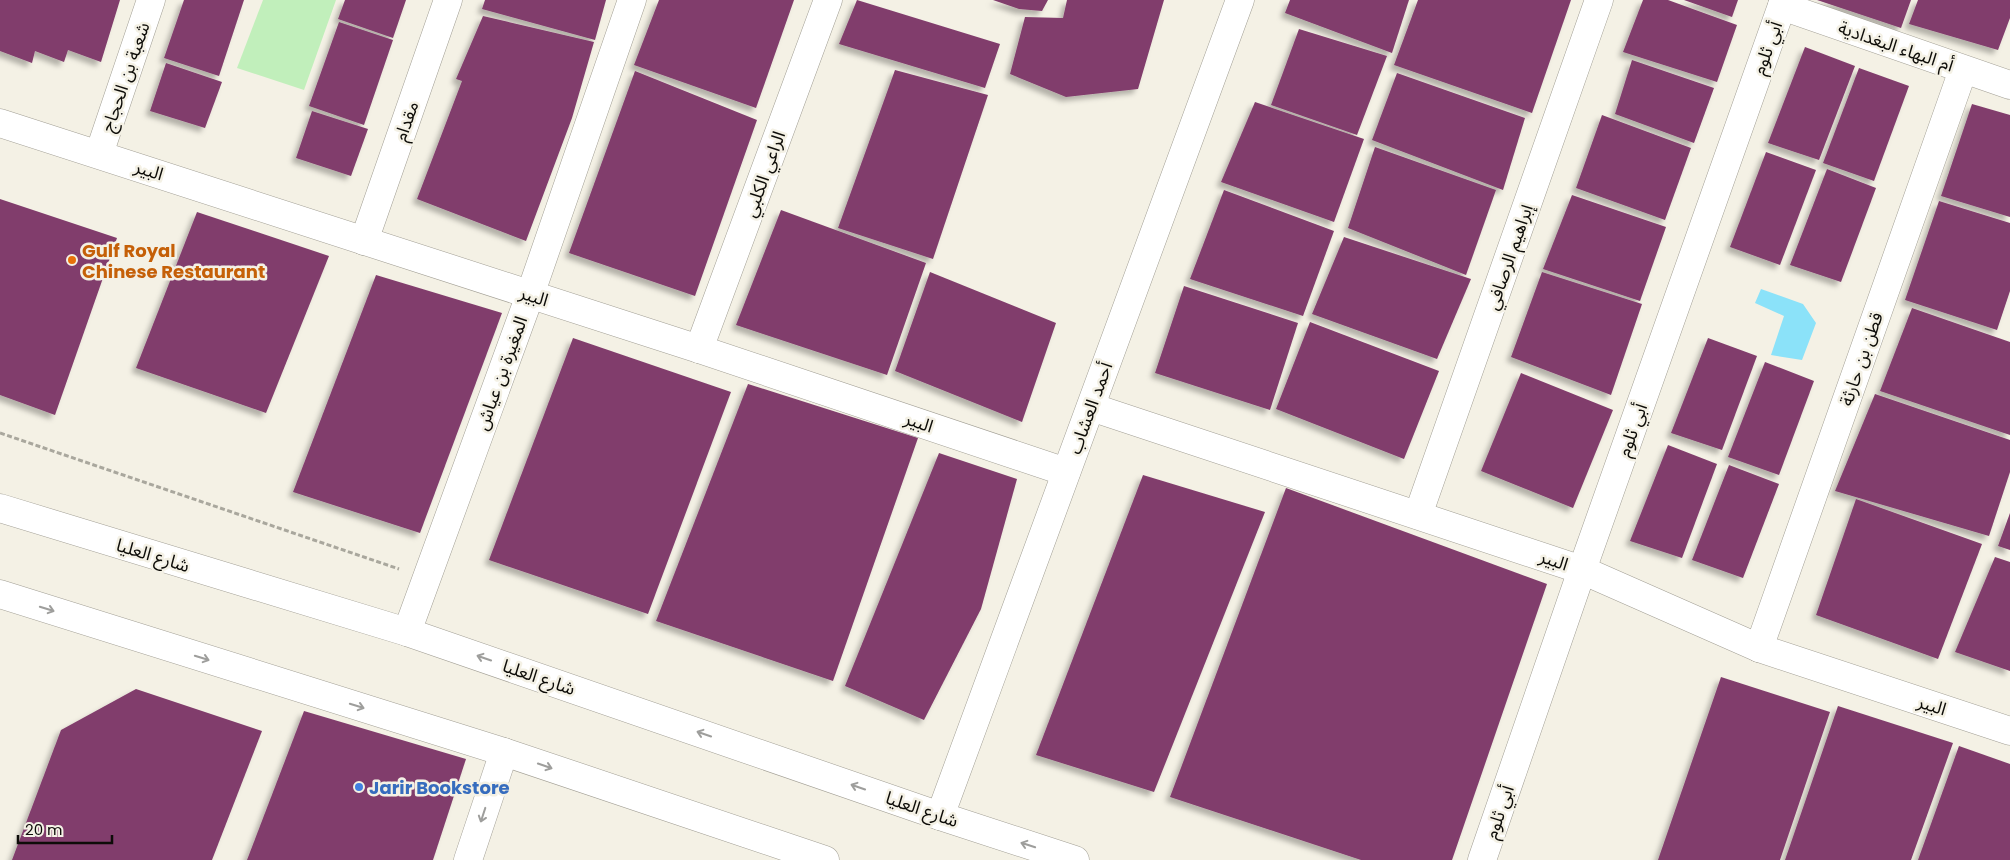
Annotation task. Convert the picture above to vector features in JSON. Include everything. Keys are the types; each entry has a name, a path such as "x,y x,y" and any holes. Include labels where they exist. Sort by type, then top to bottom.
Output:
{"street":[{"name":"شعبة بن الحجاج","path":"99,154 151,0"},
{"name":"مقدام","path":"364,241 448,0"},
{"name":"المغيرة بن عياش","path":"407,632 530,295 632,0"},
{"name":"الراعي الكلبي","path":"699,349 828,0"},
{"name":"أحمد العشاب","path":"940,816 1240,0"},
{"name":"إبراهيم الرصافي","path":"1418,515 1599,0"},
{"name":"أم البهاء البغدادية","path":"1783,3 1963,70 2010,85"},
{"name":"أبي ثلوم","path":"1482,860 1582,570 1783,3"},
{"name":"قطن بن حارثة","path":"1759,648 1963,70"},
{"name":"البير","path":"0,123 699,349 1066,472"},
{"name":"البير","path":"1091,407 1582,570 1759,648 2010,731"},
{"name":"شارع العليا","path":"0,508 407,632 940,816 1074,860"},
{"path":"0,594 504,752 824,860"},
{"path":"468,860 504,752"}],"path":[{"path":"0,433 427,579"}],"green space":[{"path":"263,0 336,0 304,90 237,68"}],"water":[{"path":"1761,289 1803,304 1816,323 1802,360 1771,355 1784,316 1755,303"}],"building":[{"path":"0,0 120,0 101,62 68,50 64,62 35,51 32,63 0,51"},
{"path":"184,0 244,0 219,76 164,58"},
{"path":"345,0 406,0 393,38 338,19"},
{"path":"485,0 606,0 595,40 482,9"},
{"path":"659,0 794,0 756,108 634,65"},
{"path":"857,0 1000,44 985,88 839,44"},
{"path":"993,0 1048,0 1042,11 1019,9"},
{"path":"1067,0 1164,0 1138,89 1066,97 1010,74 1025,17 1063,18"},
{"path":"1290,0 1409,0 1392,53 1285,13"},
{"path":"1418,0 1571,0 1532,113 1394,65"},
{"path":"1643,0 1668,0 1737,25 1717,82 1623,52"},
{"path":"1684,0 1738,0 1732,17"},
{"path":"1817,0 1911,0 1901,28"},
{"path":"1918,0 2010,0 2010,18 1998,50 1909,24"},
{"path":"483,16 594,42 572,118 526,241 417,199 462,81 456,79"},
{"path":"339,22 393,40 364,125 309,106"},
{"path":"1299,29 1387,56 1357,135 1271,105"},
{"path":"1805,47 1855,66 1819,160 1768,143"},
{"path":"1632,60 1714,88 1694,143 1615,114"},
{"path":"166,63 222,82 205,128 150,111"},
{"path":"1859,68 1909,86 1874,181 1823,163"},
{"path":"895,70 988,95 933,259 838,228"},
{"path":"635,71 757,120 695,296 569,253"},
{"path":"1397,73 1525,118 1503,190 1372,140"},
{"path":"1255,102 1364,139 1334,222 1221,182"},
{"path":"1972,104 2010,115 2010,217 1941,196"},
{"path":"312,111 368,129 351,176 296,158"},
{"path":"1602,115 1691,148 1665,220 1576,188"},
{"path":"1375,147 1496,190 1466,275 1348,228"},
{"path":"1766,152 1816,170 1780,265 1730,247"},
{"path":"1827,169 1876,188 1841,282 1790,265"},
{"path":"1224,190 1334,231 1303,316 1190,279"},
{"path":"1572,195 1666,227 1640,301 1543,269"},
{"path":"0,199 117,238 55,415 0,395"},
{"path":"1939,201 2010,223 2010,291 1997,330 1905,300"},
{"path":"781,210 926,263 887,375 736,325"},
{"path":"197,212 329,256 266,413 136,368"},
{"path":"1344,237 1471,279 1437,359 1312,314"},
{"path":"930,272 1056,323 1022,422 895,371"},
{"path":"1542,272 1642,304 1611,395 1511,357"},
{"path":"376,275 502,313 420,533 293,492"},
{"path":"1184,286 1298,323 1270,410 1155,373"},
{"path":"1912,308 2010,342 2010,435 1880,391"},
{"path":"1310,322 1439,371 1404,459 1276,409"},
{"path":"573,338 731,392 648,614 489,560"},
{"path":"1708,338 1757,356 1722,450 1671,433"},
{"path":"1765,362 1814,381 1779,475 1728,457"},
{"path":"1521,373 1613,410 1573,508 1481,471"},
{"path":"748,384 918,438 833,681 656,621"},
{"path":"1875,394 2010,440 2010,472 1989,536 1835,491"},
{"path":"1668,445 1717,464 1682,558 1630,541"},
{"path":"939,453 1017,479 981,609 924,720 845,686"},
{"path":"1729,465 1779,484 1743,578 1692,560"},
{"path":"1143,475 1265,512 1154,792 1036,755"},
{"path":"1286,488 1547,584 1452,860 1361,860 1170,797"},
{"path":"1856,499 1982,544 1938,659 1816,615"},
{"path":"2010,513 2010,550 1998,546"},
{"path":"1995,557 2010,562 2010,671 1955,652"},
{"path":"1721,677 1830,712 1780,860 1658,860"},
{"path":"136,689 262,731 212,860 12,860 61,730"},
{"path":"1838,706 1953,743 1911,860 1785,860"},
{"path":"304,711 466,759 433,860 247,860"},
{"path":"1959,746 2010,764 2010,860 1918,860"}],"place":[{"name":"Gulf Royal Chinese Restaurant","path":"72,260"},
{"name":"Jarir Bookstore","path":"359,787"}]}
